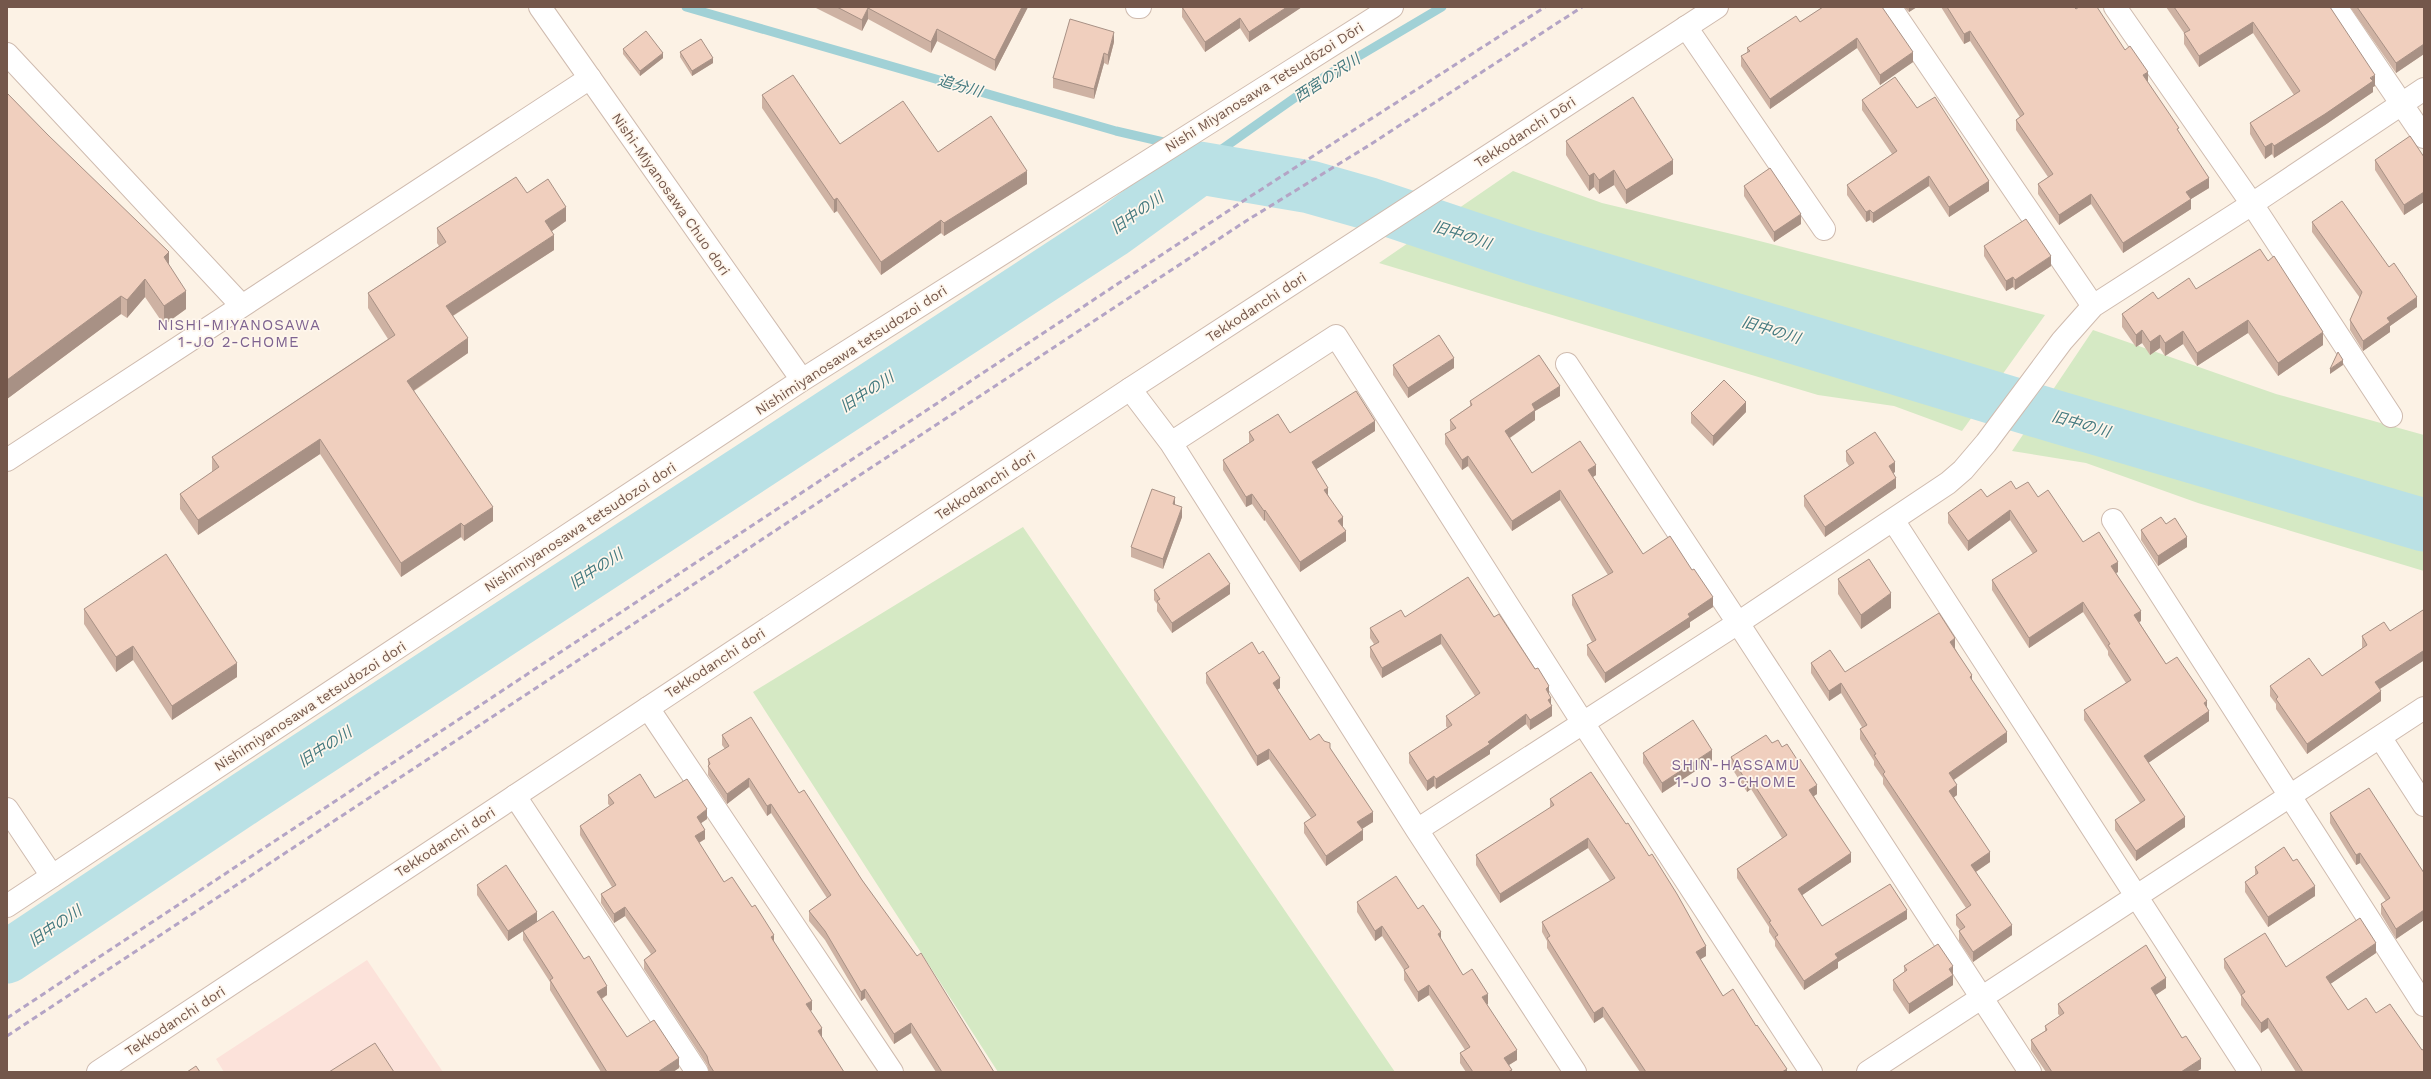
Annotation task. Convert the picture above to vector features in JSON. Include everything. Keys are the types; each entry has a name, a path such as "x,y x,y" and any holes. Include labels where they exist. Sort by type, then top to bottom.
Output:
{"street":[{"name":"Nishi-Miyanosawa Chuo dori","path":"540,7 802,380"},
{"name":"Tekkodanchi Dōri","path":"1334,256 1717,7"},
{"path":"1890,7 2093,306"},
{"path":"2115,7 2252,204 2391,416"},
{"path":"2336,7 2424,137"},
{"name":"Nishi Miyanosawa Tetsudōzoi Dōri","path":"1158,155 1390,8"},
{"path":"1686,27 1824,230"},
{"path":"7,54 242,306"},
{"path":"7,460 590,78"},
{"path":"1417,830 1738,623 1893,520 1963,470 1996,430 2062,341 2093,306 2252,204 2400,103 2424,89"},
{"name":"Nishimiyanosawa tetsudozoi dori","path":"7,906 802,380 1158,155"},
{"name":"Tekkodanchi dori","path":"98,1072 1130,389 1334,256"},
{"path":"1171,443 1336,336 1583,723 1811,1072"},
{"path":"1567,364 1738,623 2030,1072"},
{"path":"1130,389 1171,443 1417,830 1575,1072"},
{"path":"1893,520 2250,1072"},
{"path":"2113,520 2424,1005"},
{"path":"648,708 892,1072"},
{"path":"1868,1072 1982,997 2138,898 2290,795 2424,708"},
{"path":"2380,737 2424,805"},
{"path":"515,796 697,1072"},
{"path":"7,809 52,876"}],"shaded area":[{"path":"367,960 443,1072 224,1072 216,1059"}],"green space":[{"path":"1513,171 1602,203 1740,236 2045,315 1962,431 1894,406 1818,395 1379,263"},
{"path":"2093,330 2276,394 2424,435 2424,571 2198,503 2086,463 2012,451"},
{"path":"1023,527 1395,1072 998,1072 753,692"}],"building":[{"path":"837,7 1022,7 995,60 937,29 931,42 868,8 862,20"},
{"path":"1182,7 1287,7 1249,32 1240,18 1205,42"},
{"path":"1823,7 1882,7 1913,52 1880,75 1857,38 1770,99 1741,56 1750,51 1747,48 1796,16 1800,22"},
{"path":"1947,7 2074,7 2076,9 2079,7 2097,7 2125,50 2130,46 2148,72 2143,75 2179,128 2177,129 2209,178 2186,192 2191,199 2123,243 2091,194 2059,215 2038,184 2053,174 2016,120 2024,114 1970,31 1964,34"},
{"path":"2174,7 2330,7 2375,75 2370,78 2373,81 2325,114 2274,146 2272,143 2265,147 2250,123 2300,91 2253,22 2199,56 2184,33 2190,30"},
{"path":"2357,7 2424,7 2424,44 2396,63"},
{"path":"1070,19 1114,32 1108,55 1104,53 1094,89 1053,78"},
{"path":"646,31 663,53 640,71 623,49"},
{"path":"701,39 713,58 692,71 680,52"},
{"path":"793,75 840,144 903,101 938,152 991,116 1027,171 944,223 941,220 881,262 837,198 834,200 762,95"},
{"path":"1895,77 1917,108 1935,97 1989,181 1949,207 1929,176 1873,213 1870,210 1866,212 1847,185 1897,151 1862,100"},
{"path":"7,93 48,135 169,252 164,257 186,291 164,306 145,279 127,300 121,296 7,380"},
{"path":"1633,97 1673,160 1626,190 1614,170 1599,180 1594,173 1589,176 1566,141"},
{"path":"2410,136 2424,157 2424,192 2404,205 2375,160"},
{"path":"1770,168 1801,214 1774,232 1744,186"},
{"path":"516,177 527,193 548,179 566,207 545,221 554,235 446,306 468,338 407,381 493,507 464,526 461,523 401,563 320,439 198,520 180,494 219,467 212,457 395,335 368,293 446,242 437,228"},
{"path":"2342,201 2389,267 2394,263 2417,297 2387,318 2390,322 2363,341 2350,320 2362,292 2312,222"},
{"path":"2026,219 2051,256 2015,280 2013,277 2006,281 1984,246"},
{"path":"2260,249 2268,261 2274,256 2323,332 2278,363 2248,320 2197,353 2183,331 2165,343 2160,335 2150,342 2142,330 2136,335 2122,314 2153,292 2158,299 2189,278 2196,289"},
{"path":"1439,335 1454,358 1408,388 1393,365"},
{"path":"2338,352 2343,360 2330,369"},
{"path":"1539,355 1560,386 1532,404 1535,410 1505,431 1532,473 1580,441 1596,465 1588,470 1643,554 1670,536 1692,570 1694,569 1713,597 1688,614 1690,617 1605,673 1587,645 1596,640 1572,595 1613,572 1560,490 1512,521 1468,456 1462,460 1445,434 1456,428 1450,420 1472,405 1470,401"},
{"path":"1724,380 1746,402 1713,436 1691,413"},
{"path":"1356,391 1375,421 1312,462 1328,488 1324,490 1343,517 1338,521 1346,531 1300,562 1265,510 1264,511 1252,494 1246,497 1223,460 1254,440 1249,432 1278,414 1290,433"},
{"path":"1875,432 1895,462 1889,466 1896,478 1825,527 1804,496 1854,463 1846,451"},
{"path":"2011,481 2016,489 2028,482 2038,497 2048,490 2083,542 2099,532 2118,562 2111,566 2141,611 2134,615 2166,664 2177,657 2207,701 2204,703 2209,711 2144,756 2185,817 2136,851 2115,820 2145,800 2084,710 2131,680 2108,645 2110,644 2083,602 2029,638 1992,580 2037,551 2010,510 1968,541 1948,513 1981,489 1987,497"},
{"path":"1152,489 1175,497 1173,504 1182,507 1163,559 1131,547"},
{"path":"2161,517 2166,524 2175,518 2187,537 2158,556 2141,530"},
{"path":"1209,553 1230,584 1172,623 1157,601 1160,599 1154,590"},
{"path":"166,554 237,663 172,706 133,646 116,657 84,609"},
{"path":"1869,559 1891,593 1861,615 1838,579"},
{"path":"1468,577 1494,617 1499,614 1535,669 1538,668 1549,686 1546,689 1551,698 1548,700 1552,706 1530,720 1526,714 1488,742 1490,744 1436,779 1434,776 1427,781 1409,753 1452,725 1446,716 1480,693 1441,634 1382,668 1370,647 1379,642 1370,628 1401,610 1405,617"},
{"path":"2423,610 2424,652 2423,651 2375,682 2381,691 2307,744 2276,699 2278,697 2270,686 2309,658 2322,676 2367,645 2362,636 2384,622 2390,631"},
{"path":"1939,613 1955,638 1950,642 1972,675 1970,677 2007,732 1949,773 1957,785 1949,791 1990,852 1971,865 2012,925 1973,952 1959,931 1965,927 1956,915 1971,905 1883,774 1885,772 1874,755 1876,754 1860,729 1867,725 1841,683 1829,691 1811,663 1830,650 1845,672"},
{"path":"1252,642 1259,654 1263,651 1280,678 1273,683 1310,740 1319,734 1324,741 1330,743 1330,748 1373,812 1357,822 1363,830 1326,856 1304,823 1316,815 1269,749 1257,756 1206,673"},
{"path":"751,717 799,793 804,790 862,880 917,956 921,953 994,1072 942,1072 911,1023 894,1034 865,989 861,992 825,931 809,911 831,895 771,804 767,806 749,778 727,794 708,766 710,764 708,759 729,746 722,735"},
{"path":"1693,720 1712,750 1662,783 1643,753"},
{"path":"1766,735 1772,743 1778,740 1782,747 1787,744 1798,761 1800,759 1817,785 1809,790 1851,853 1798,889 1822,926 1890,884 1907,910 1835,954 1838,958 1804,981 1775,937 1778,935 1769,922 1771,921 1737,869 1787,835 1751,780 1747,782 1731,757"},
{"path":"1591,772 1626,824 1628,823 1649,856 1652,854 1677,894 1706,946 1696,952 1723,996 1733,989 1756,1026 1757,1025 1787,1069 1782,1072 1646,1072 1603,1007 1594,1013 1547,938 1550,936 1542,922 1615,878 1588,838 1500,894 1476,855 1554,805 1550,799"},
{"path":"640,774 655,798 687,779 707,809 697,817 705,830 695,836 724,882 732,877 752,907 755,905 774,935 771,937 812,1001 806,1004 822,1028 818,1031 844,1072 714,1072 709,1064 707,1056 644,960 656,951 625,907 614,914 601,894 616,885 580,826 614,803 608,795"},
{"path":"2369,788 2424,873 2424,910 2396,929 2381,904 2390,898 2360,853 2356,855 2330,813"},
{"path":"2284,847 2293,861 2297,859 2315,886 2268,917 2245,882 2258,873 2255,867"},
{"path":"506,865 537,912 508,931 477,885"},
{"path":"1396,876 1418,909 1423,905 1441,932 1438,934 1463,975 1472,969 1488,994 1482,997 1517,1050 1504,1058 1512,1070 1508,1072 1473,1072 1460,1053 1470,1047 1429,985 1418,992 1404,970 1409,967 1382,926 1375,931 1357,902"},
{"path":"553,911 584,959 589,956 607,986 597,992 627,1037 654,1020 679,1058 658,1072 607,1072 550,980 553,978 523,931"},
{"path":"2360,918 2376,943 2326,977 2348,1010 2366,998 2376,1013 2390,1004 2422,1050 2424,1049 2424,1072 2303,1072 2268,1018 2261,1023 2241,995 2245,992 2224,959 2265,933 2286,967"},
{"path":"1938,944 1953,966 1949,969 1953,975 1909,1004 1893,980 1907,970 1904,966"},
{"path":"2146,945 2166,978 2151,988 2182,1038 2186,1036 2201,1059 2181,1072 2052,1072 2031,1040 2047,1030 2045,1026 2064,1013 2058,1004"},
{"path":"375,1043 394,1072 329,1072"},
{"path":"196,1066 200,1072 187,1072"}],"waterway":[{"name":"追分川","path":"686,7 1116,131 1215,154"},
{"name":"西宮の沢川","path":"1200,168 1215,154 1327,75 1442,7"},
{"name":"旧中の川","path":"7,957 247,797 1113,231 1200,168 1310,187 1370,204 1519,254 2057,417 2424,525"}],"railway":[{"path":"7,1018 1237,205 1545,7"},
{"path":"7,1036 1246,221 1368,146 1582,7"}],"district":[{"name":"NISHI-MIYANOSAWA 1-JO 2-CHOME","path":"239,334"},
{"name":"SHIN-HASSAMU 1-JO 3-CHOME","path":"1736,774"}]}
